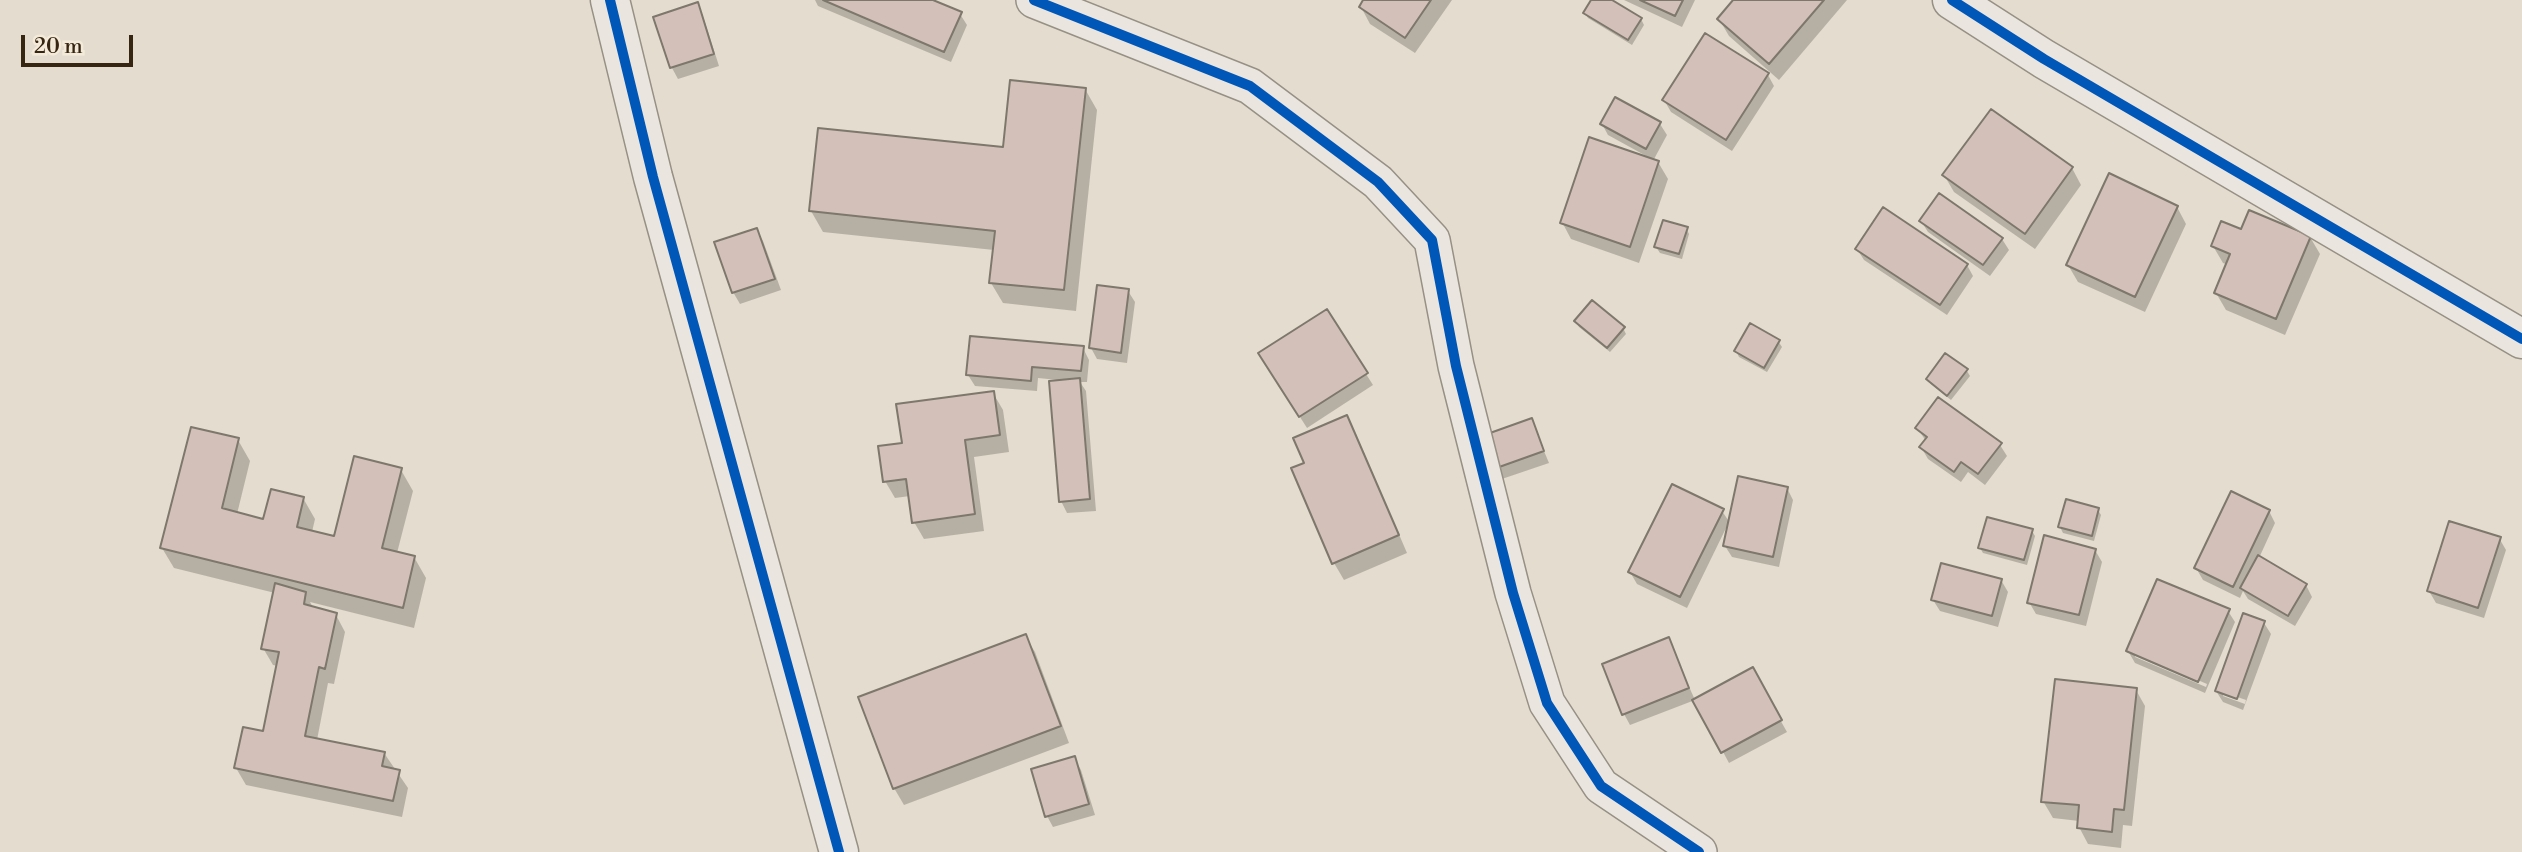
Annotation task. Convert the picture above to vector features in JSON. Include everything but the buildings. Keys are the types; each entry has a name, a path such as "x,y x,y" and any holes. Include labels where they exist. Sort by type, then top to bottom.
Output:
{"street":[{"path":"610,0 656,190 839,852"},
{"path":"1034,0 1250,86 1378,182 1432,240 1456,366 1513,593 1547,703 1601,786 1699,852"},
{"path":"1952,0 2044,59 2522,340"}],"cycle path":[{"path":"610,0 653,177 839,852"},
{"path":"1034,0 1250,86 1378,182 1432,240 1456,366 1513,593 1547,703 1601,786 1699,852"},
{"path":"1952,0 2044,59 2522,339"}]}
